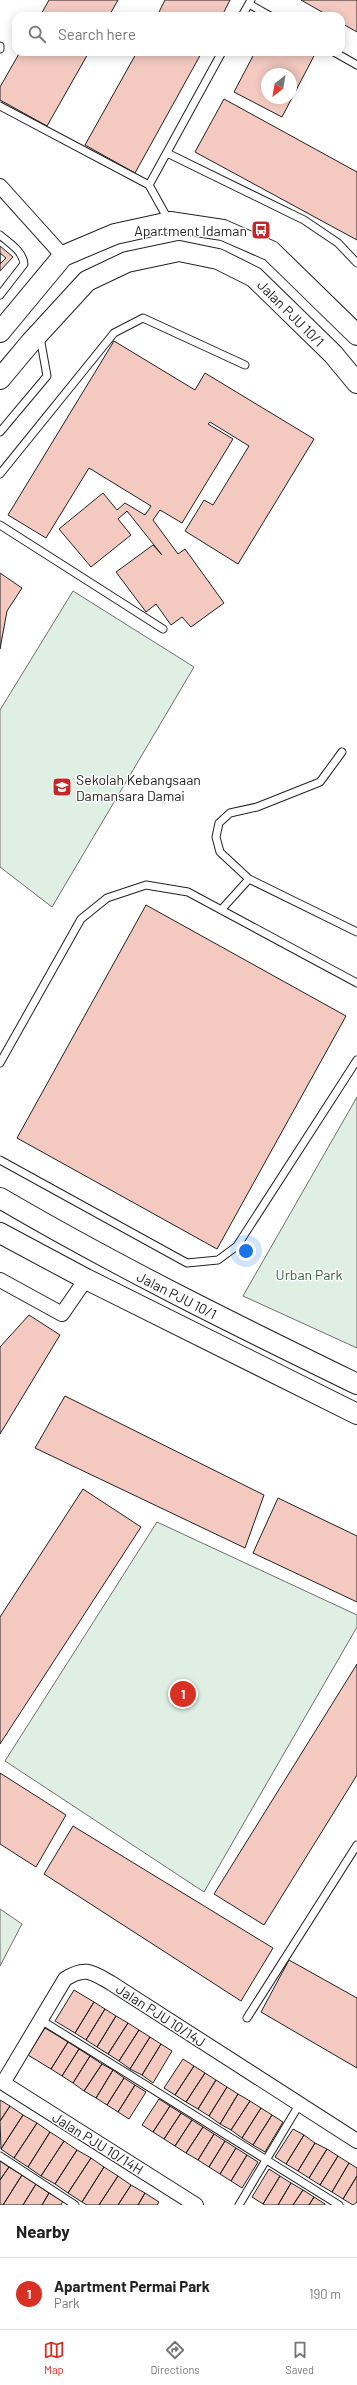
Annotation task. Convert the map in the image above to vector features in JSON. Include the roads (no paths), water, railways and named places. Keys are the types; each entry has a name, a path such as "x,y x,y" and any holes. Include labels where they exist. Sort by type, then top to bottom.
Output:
{"street":[{"path":"0,186 63,256"},
{"path":"0,332 63,256 115,234 170,222 223,230 271,251 357,334"},
{"name":"Jalan PJU 10/1","path":"0,379 40,332 87,281 127,262 179,251 218,259 254,276 333,354 357,383"},
{"name":"Jalan PJU 10/1","path":"0,1198 70,1239 180,1298 357,1384"},
{"name":"Jalan PJU 10/1","path":"0,1233 86,1279 357,1414"},
{"path":"0,1280 62,1314 86,1279"},
{"name":"Jalan PJU 10/14J","path":"2,2082 65,1980 75,1972 85,1970 111,1983 357,2141"},
{"name":"Jalan PJU 10/14H","path":"2,2082 189,2203"}],"lane":[{"path":"244,12 250,2 264,12"},
{"path":"149,185 220,56"},
{"path":"341,56 357,65"},
{"path":"0,106 65,139 149,185 170,222"},
{"path":"167,153 304,220 338,243 357,263"},
{"path":"0,235 18,251 23,258 24,264 0,295"},
{"path":"0,474 114,333 143,318 245,365"},
{"path":"0,432 47,376 40,332"},
{"path":"0,525 163,629"},
{"path":"342,752 320,782 257,807 230,813 219,823 216,838 220,852 249,879 357,932"},
{"path":"221,910 249,879"},
{"path":"0,1063 81,919 107,898 146,885 188,892 357,983"},
{"path":"0,1160 187,1262 218,1260 237,1246 357,1060"},
{"path":"247,2018 357,1845"},
{"path":"41,2020 339,2205"},
{"path":"239,2205 299,2105"},
{"path":"0,2156 75,2205"}],"place":[{"name":"Apartment Idaman","path":"261,230"},
{"name":"Sekolah Kebangsaan Damansara Damai","path":"62,787"},
{"name":"Apartment Permai Park","path":"183,1694"}],"park label":[{"name":"Urban Park","path":"309,1274"}]}
